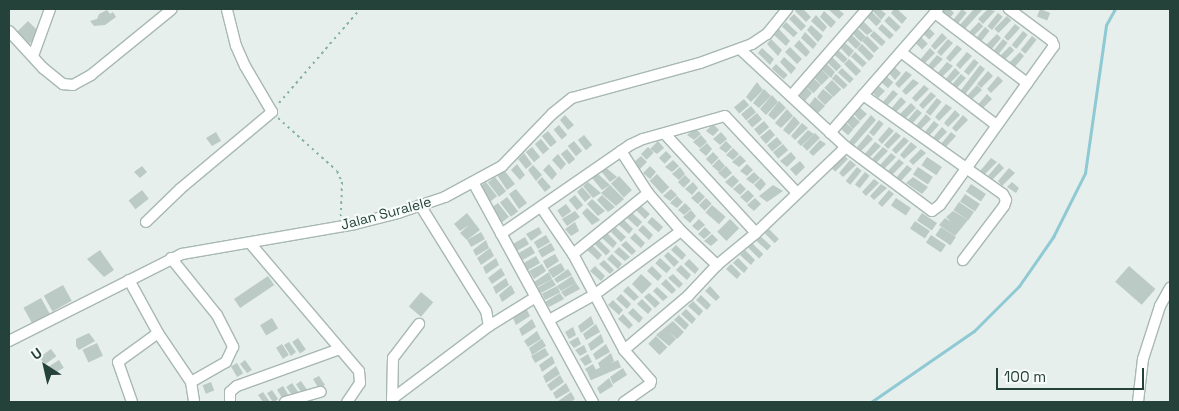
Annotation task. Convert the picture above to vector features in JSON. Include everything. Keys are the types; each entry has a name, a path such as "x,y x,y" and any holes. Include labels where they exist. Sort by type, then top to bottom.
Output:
{"street":[{"path":"33,56 50,9"},
{"path":"9,31 63,84 73,85 91,75 172,9"},
{"path":"146,222 180,189 272,112 244,66 236,46 227,9"},
{"name":"Jalan Suralele","path":"9,341 83,305 171,258 198,250 250,243 398,213 445,196 502,166 552,114 572,98 700,63 740,49 767,34 787,9"},
{"path":"791,96 867,9"},
{"path":"740,49 846,147 932,211 940,205 964,168 1054,45 1015,10"},
{"path":"830,133 936,11 1027,83"},
{"path":"901,52 996,125"},
{"path":"863,95 964,168 1004,194 1006,200 963,260"},
{"path":"501,234 621,151 643,139 725,116 797,193"},
{"path":"665,134 756,233"},
{"path":"624,350 688,296 717,265 756,233 846,147"},
{"path":"621,151 648,193 681,231 717,265"},
{"path":"473,182 592,402"},
{"path":"572,254 648,193"},
{"path":"420,206 486,311 490,326"},
{"path":"541,208 572,254 624,350 651,382 624,402"},
{"path":"549,320 594,295 681,231"},
{"path":"250,243 361,375 360,383 347,402"},
{"path":"171,258 217,315 233,347 226,362 191,382"},
{"path":"129,280 158,333 191,382 194,402"},
{"path":"1138,402 1143,359 1160,306 1170,288"},
{"path":"392,400 490,326 536,297"},
{"path":"392,400 392,358 418,324"},
{"path":"132,402 118,362 158,333"},
{"path":"230,402 230,392 237,386 340,349"},
{"path":"285,402 321,392"}],"path":[{"path":"340,226 342,182 338,171 272,112 360,9"}],"building":[{"path":"803,9 811,17 806,22 795,11"},
{"path":"828,9 838,9 844,14 839,19"},
{"path":"894,9 897,9 907,18 902,24 891,13"},
{"path":"942,9 950,9 954,13 948,20 940,11"},
{"path":"962,9 967,13 956,26 951,22"},
{"path":"974,9 983,9 963,31 958,27"},
{"path":"988,9 995,11 983,24 978,19"},
{"path":"1040,9 1050,13 1047,21 1037,16"},
{"path":"107,10 110,14 113,12 116,17 105,25 94,26 90,21 97,19 99,14"},
{"path":"870,10 881,21 876,26 865,15"},
{"path":"870,10 881,21 876,26 865,15"},
{"path":"824,11 836,22 831,28 820,17"},
{"path":"998,13 1003,17 992,30 987,26"},
{"path":"794,14 806,26 801,31 789,19"},
{"path":"816,15 827,27 823,32 811,21"},
{"path":"889,16 901,27 896,32 884,21"},
{"path":"1007,16 1011,20 999,33 994,29"},
{"path":"861,19 873,31 867,35 856,25"},
{"path":"28,21 40,33 29,44 17,32"},
{"path":"786,22 798,33 794,37 782,26"},
{"path":"979,22 983,26 971,39 966,35"},
{"path":"882,24 894,35 890,39 878,28"},
{"path":"1015,24 1020,28 1008,41 1004,37"},
{"path":"811,25 823,36 818,42 807,30"},
{"path":"854,25 866,37 861,42 849,30"},
{"path":"927,26 935,34 929,39 921,32"},
{"path":"985,27 990,31 979,44 974,40"},
{"path":"779,29 790,41 786,46 774,35"},
{"path":"874,31 886,42 882,46 870,35"},
{"path":"1023,31 1028,35 1016,49 1012,45"},
{"path":"805,32 817,44 813,49 801,38"},
{"path":"849,32 861,44 856,49 844,37"},
{"path":"942,33 947,38 935,50 931,46"},
{"path":"997,34 1001,38 990,51 985,46"},
{"path":"867,36 879,48 874,53 862,41"},
{"path":"920,36 928,44 922,49 914,42"},
{"path":"1032,36 1037,40 1025,54 1021,50"},
{"path":"771,39 782,50 778,56 767,44"},
{"path":"948,39 953,43 941,56 937,52"},
{"path":"1003,39 1008,43 996,57 992,53"},
{"path":"799,40 810,52 806,57 794,46"},
{"path":"842,40 854,51 849,57 838,45"},
{"path":"862,44 874,56 869,61 857,49"},
{"path":"957,45 962,49 950,62 946,58"},
{"path":"1010,46 1014,50 1002,63 997,59"},
{"path":"790,47 802,59 797,64 785,52"},
{"path":"762,48 774,59 770,65 758,53"},
{"path":"836,48 848,59 844,63 832,52"},
{"path":"930,48 935,53 923,65 919,61"},
{"path":"855,52 867,63 863,67 851,56"},
{"path":"967,52 972,56 960,69 956,65"},
{"path":"1020,52 1024,56 1013,69 1008,64"},
{"path":"830,55 841,66 836,71 825,60"},
{"path":"937,55 943,59 930,72 926,68"},
{"path":"784,57 796,68 791,74 780,62"},
{"path":"849,59 861,71 856,76 844,64"},
{"path":"974,59 979,63 969,75 964,71"},
{"path":"824,61 835,72 831,78 819,67"},
{"path":"947,62 953,66 940,79 936,75"},
{"path":"776,64 788,75 784,79 772,68"},
{"path":"892,65 901,73 895,80 887,71"},
{"path":"980,65 985,69 963,97 959,93"},
{"path":"820,68 829,77 821,85 812,76"},
{"path":"842,68 854,79 850,83 838,72"},
{"path":"955,68 960,73 948,85 944,81"},
{"path":"906,71 912,75 899,88 895,84"},
{"path":"988,71 993,76 981,88 977,84"},
{"path":"836,74 848,85 844,89 832,78"},
{"path":"961,74 966,78 954,91 950,87"},
{"path":"885,75 893,82 888,88 880,81"},
{"path":"998,76 1003,81 991,93 987,89"},
{"path":"812,77 821,85 814,93 805,85"},
{"path":"913,79 919,83 906,95 902,91"},
{"path":"832,80 841,89 833,97 824,88"},
{"path":"757,82 763,90 751,102 746,97"},
{"path":"803,84 812,93 805,101 797,92"},
{"path":"876,84 885,91 878,98 870,90"},
{"path":"924,85 929,89 916,102 912,98"},
{"path":"977,85 982,90 969,102 965,98"},
{"path":"764,89 771,96 759,108 753,103"},
{"path":"823,89 833,97 825,105 817,97"},
{"path":"893,90 898,94 886,107 882,103"},
{"path":"931,92 936,96 923,109 919,105"},
{"path":"987,94 992,99 980,111 976,107"},
{"path":"772,95 778,102 766,115 760,109"},
{"path":"815,97 825,106 817,114 809,105"},
{"path":"901,97 906,102 894,114 890,110"},
{"path":"937,98 942,102 930,116 926,112"},
{"path":"744,99 749,105 739,113 734,107"},
{"path":"779,101 786,108 774,120 768,115"},
{"path":"911,103 916,108 903,121 898,116"},
{"path":"946,104 952,108 939,121 935,117"},
{"path":"751,106 756,112 746,120 741,114"},
{"path":"858,106 867,114 860,121 852,112"},
{"path":"787,109 793,116 781,128 775,123"},
{"path":"917,109 922,113 910,126 906,122"},
{"path":"955,110 960,115 948,127 944,123"},
{"path":"757,113 762,119 752,127 747,121"},
{"path":"851,114 860,122 853,129 845,120"},
{"path":"926,114 931,119 919,131 915,127"},
{"path":"565,115 574,125 568,130 560,120"},
{"path":"871,115 876,120 852,147 848,143"},
{"path":"963,115 968,120 956,132 952,128"},
{"path":"794,116 800,123 789,135 783,130"},
{"path":"879,120 884,124 874,136 869,132"},
{"path":"764,121 769,127 759,135 754,129"},
{"path":"934,121 939,125 927,138 923,134"},
{"path":"845,122 853,129 848,135 840,128"},
{"path":"802,123 808,128 795,140 791,136"},
{"path":"713,124 719,130 713,136 706,131"},
{"path":"559,125 567,135 562,140 554,129"},
{"path":"889,127 894,131 882,144 878,140"},
{"path":"942,127 947,132 935,144 931,140"},
{"path":"695,128 701,134 694,140 687,135"},
{"path":"770,129 775,135 766,144 760,137"},
{"path":"808,130 814,134 801,146 797,142"},
{"path":"548,131 557,142 551,147 542,136"},
{"path":"216,132 221,141 212,146 206,138"},
{"path":"721,132 727,139 720,145 713,139"},
{"path":"896,132 901,136 888,149 884,145"},
{"path":"951,132 956,136 944,149 940,145"},
{"path":"815,133 820,138 807,151 802,146"},
{"path":"868,134 873,139 861,151 857,147"},
{"path":"584,135 592,145 586,150 578,140"},
{"path":"701,135 707,142 700,148 693,142"},
{"path":"777,137 782,143 772,151 767,145"},
{"path":"904,137 909,141 896,154 892,150"},
{"path":"541,139 549,149 543,154 535,144"},
{"path":"820,140 826,144 813,156 809,152"},
{"path":"574,141 582,151 576,156 568,146"},
{"path":"658,141 664,148 657,154 650,149"},
{"path":"726,141 732,147 726,153 719,148"},
{"path":"875,142 881,146 868,159 864,155"},
{"path":"911,142 917,147 904,159 900,155"},
{"path":"707,143 712,149 706,156 699,150"},
{"path":"783,144 788,150 778,158 773,152"},
{"path":"532,147 540,157 534,162 526,152"},
{"path":"648,147 654,153 647,160 641,154"},
{"path":"883,147 888,151 876,163 872,159"},
{"path":"733,148 739,154 733,160 726,155"},
{"path":"567,149 575,159 569,164 561,154"},
{"path":"921,149 926,153 913,165 909,161"},
{"path":"666,151 672,157 665,164 659,158"},
{"path":"713,152 719,158 712,165 706,159"},
{"path":"791,152 796,158 787,167 780,161"},
{"path":"524,153 532,164 526,169 518,159"},
{"path":"891,153 896,157 883,170 879,166"},
{"path":"558,154 566,164 561,170 552,160"},
{"path":"843,154 848,159 835,172 830,167"},
{"path":"740,155 746,161 739,167 732,162"},
{"path":"641,156 647,162 640,169 633,163"},
{"path":"927,157 942,167 936,175 921,165"},
{"path":"991,158 997,162 984,175 980,171"},
{"path":"719,159 725,166 719,172 712,166"},
{"path":"899,159 904,163 891,176 887,172"},
{"path":"673,160 679,166 672,172 665,167"},
{"path":"850,160 856,165 843,177 839,173"},
{"path":"800,161 805,167 796,176 790,169"},
{"path":"999,163 1004,168 992,180 988,176"},
{"path":"517,164 525,175 520,180 511,170"},
{"path":"549,164 557,174 552,180 543,170"},
{"path":"747,164 753,170 747,176 740,171"},
{"path":"533,165 542,175 536,181 528,170"},
{"path":"907,165 912,169 900,182 896,178"},
{"path":"142,166 147,172 140,178 134,172"},
{"path":"604,166 617,177 610,182 600,170"},
{"path":"650,166 656,172 650,179 643,173"},
{"path":"726,166 732,173 725,179 718,173"},
{"path":"680,167 685,174 679,180 672,174"},
{"path":"857,167 862,171 850,185 846,181"},
{"path":"918,167 933,177 928,185 913,174"},
{"path":"1009,168 1015,173 1002,186 998,181"},
{"path":"504,170 515,184 507,190 497,175"},
{"path":"754,172 760,178 753,184 746,179"},
{"path":"865,172 870,176 860,188 855,184"},
{"path":"597,173 610,185 602,190 592,178"},
{"path":"657,174 669,187 662,194 650,181"},
{"path":"685,175 691,181 684,188 678,182"},
{"path":"733,175 739,181 732,188 725,182"},
{"path":"619,176 632,190 624,197 611,184"},
{"path":"495,177 506,191 499,197 488,183"},
{"path":"542,177 551,187 545,192 537,182"},
{"path":"913,177 928,187 922,194 906,183"},
{"path":"761,178 766,184 760,191 754,185"},
{"path":"874,179 879,183 866,196 862,192"},
{"path":"486,182 497,196 490,202 479,188"},
{"path":"588,182 601,193 593,198 583,186"},
{"path":"693,182 698,188 692,195 685,189"},
{"path":"1012,182 1019,188 1016,193 1007,187"},
{"path":"740,183 746,189 740,195 733,189"},
{"path":"881,184 887,188 874,200 870,196"},
{"path":"971,184 986,194 981,202 966,191"},
{"path":"610,185 624,199 616,206 601,193"},
{"path":"773,185 783,191 767,202 759,196"},
{"path":"582,187 591,197 585,202 577,192"},
{"path":"516,189 527,203 519,209 509,194"},
{"path":"671,189 677,195 670,201 663,196"},
{"path":"142,190 149,199 135,209 129,200"},
{"path":"748,190 754,196 747,203 740,197"},
{"path":"889,190 894,194 882,207 878,203"},
{"path":"699,191 705,197 698,204 691,198"},
{"path":"965,194 980,204 975,212 960,201"},
{"path":"575,195 583,205 577,210 569,200"},
{"path":"602,195 615,207 608,212 597,200"},
{"path":"677,196 683,202 677,208 670,203"},
{"path":"507,197 518,211 511,217 500,203"},
{"path":"706,198 712,204 705,211 699,205"},
{"path":"755,198 761,204 754,211 747,205"},
{"path":"896,198 911,208 906,216 891,205"},
{"path":"592,199 605,211 598,216 587,204"},
{"path":"959,202 974,212 968,220 953,210"},
{"path":"498,203 509,217 501,223 491,208"},
{"path":"685,203 691,209 684,215 678,210"},
{"path":"566,204 571,211 562,218 557,210"},
{"path":"639,204 650,214 645,219 635,209"},
{"path":"712,205 726,217 719,224 705,213"},
{"path":"587,208 600,220 592,225 582,213"},
{"path":"691,210 696,216 690,223 683,217"},
{"path":"575,211 580,217 567,226 562,219"},
{"path":"953,211 968,220 955,236 939,225 945,218 951,222 946,217"},
{"path":"631,212 642,222 637,227 626,217"},
{"path":"467,213 480,230 467,240 460,233 469,225 460,231 454,224"},
{"path":"922,213 937,223 932,231 917,220"},
{"path":"652,217 663,227 658,232 647,222"},
{"path":"623,219 633,229 629,234 618,224"},
{"path":"699,219 705,225 698,231 692,226"},
{"path":"730,219 739,228 726,241 717,232"},
{"path":"915,221 930,231 925,239 910,228"},
{"path":"575,222 579,231 571,236 565,229"},
{"path":"643,225 653,235 649,240 638,230"},
{"path":"539,227 542,233 531,241 526,234"},
{"path":"615,227 626,237 621,242 611,232"},
{"path":"705,227 711,233 704,239 698,234"},
{"path":"941,227 956,237 950,245 935,235"},
{"path":"769,229 779,239 775,243 765,233"},
{"path":"481,232 485,239 471,247 467,240"},
{"path":"607,233 617,243 613,248 602,238"},
{"path":"635,233 645,243 641,248 630,238"},
{"path":"712,234 718,240 711,246 704,241"},
{"path":"546,235 550,242 538,249 534,242"},
{"path":"931,235 946,245 941,253 926,242"},
{"path":"760,236 771,246 767,250 756,240"},
{"path":"525,237 529,244 516,251 512,244"},
{"path":"486,240 489,248 476,256 473,250"},
{"path":"599,240 610,251 606,256 595,244"},
{"path":"626,241 636,251 632,255 621,245"},
{"path":"551,243 555,250 542,257 538,250"},
{"path":"752,243 763,254 759,259 748,247"},
{"path":"592,245 602,255 598,260 587,250"},
{"path":"676,245 686,255 682,260 671,250"},
{"path":"531,246 535,253 523,260 519,253"},
{"path":"619,247 630,257 625,261 614,252"},
{"path":"490,248 494,256 481,265 477,258"},
{"path":"100,250 114,270 104,277 87,259"},
{"path":"745,250 755,260 751,265 740,255"},
{"path":"668,252 679,262 674,267 664,256"},
{"path":"555,254 559,261 547,269 543,261"},
{"path":"612,254 622,264 618,269 607,259"},
{"path":"536,256 540,263 528,270 524,263"},
{"path":"496,258 499,265 486,274 483,267"},
{"path":"660,258 671,268 666,273 655,263"},
{"path":"738,258 748,268 744,273 733,263"},
{"path":"689,259 699,269 695,274 684,264"},
{"path":"604,260 614,270 610,274 599,264"},
{"path":"561,263 565,270 553,278 548,270"},
{"path":"542,264 546,271 534,279 529,271"},
{"path":"731,264 741,274 737,279 726,269"},
{"path":"681,265 691,275 687,280 676,270"},
{"path":"595,266 605,276 601,281 590,271"},
{"path":"652,266 662,276 658,281 647,271"},
{"path":"1129,266 1155,289 1142,305 1115,282"},
{"path":"501,268 505,275 492,284 488,278"},
{"path":"568,269 572,275 557,283 554,279"},
{"path":"549,272 552,279 537,287 534,282"},
{"path":"641,274 652,284 642,294 632,284"},
{"path":"673,274 683,284 679,288 668,278"},
{"path":"268,276 274,285 240,308 234,299"},
{"path":"572,276 576,283 561,291 557,286"},
{"path":"506,278 509,285 496,294 493,287"},
{"path":"552,279 556,285 541,293 537,288"},
{"path":"666,279 676,290 672,294 661,284"},
{"path":"576,283 580,289 565,297 561,292"},
{"path":"63,285 72,301 52,311 44,296"},
{"path":"511,285 515,293 502,302 499,295"},
{"path":"557,286 560,292 545,300 542,294"},
{"path":"628,286 639,297 634,301 623,291"},
{"path":"710,286 720,297 716,301 705,291"},
{"path":"657,287 668,297 663,301 653,291"},
{"path":"421,292 433,302 421,317 409,307"},
{"path":"560,293 564,299 549,307 545,302"},
{"path":"649,293 660,303 655,308 644,297"},
{"path":"621,294 631,304 627,309 616,299"},
{"path":"701,295 711,305 707,310 696,300"},
{"path":"41,298 50,314 32,323 24,308"},
{"path":"642,299 652,309 648,314 637,304"},
{"path":"613,300 623,310 619,315 608,305"},
{"path":"693,301 703,311 699,316 688,306"},
{"path":"526,308 530,316 516,325 513,318"},
{"path":"633,308 643,318 639,323 628,313"},
{"path":"686,309 696,319 692,324 681,314"},
{"path":"623,314 633,325 629,329 618,319"},
{"path":"679,315 689,325 685,330 674,320"},
{"path":"591,316 594,324 581,333 578,326"},
{"path":"272,318 278,328 266,335 260,325"},
{"path":"532,319 536,327 522,336 519,329"},
{"path":"673,321 684,332 677,339 668,331 676,339 669,346 656,335"},
{"path":"596,324 600,332 586,340 583,334"},
{"path":"573,327 576,335 569,339 565,332"},
{"path":"537,331 541,339 528,347 524,341"},
{"path":"89,333 95,341 79,350 76,346 76,339"},
{"path":"601,334 604,342 591,351 588,344"},
{"path":"656,336 667,347 660,355 648,344"},
{"path":"578,337 581,344 574,348 569,342"},
{"path":"298,338 306,350 300,354 292,342"},
{"path":"542,339 546,346 532,355 529,348"},
{"path":"289,342 296,352 291,356 284,345"},
{"path":"97,343 103,356 88,362 82,350"},
{"path":"282,344 289,355 283,359 276,348"},
{"path":"606,344 610,352 596,360 593,354"},
{"path":"584,345 587,352 580,356 575,350"},
{"path":"545,348 549,355 535,363 531,356"},
{"path":"51,349 56,356 45,365 40,357"},
{"path":"611,353 614,361 601,370 598,363"},
{"path":"588,354 592,362 585,366 580,359"},
{"path":"552,356 555,363 542,372 539,365"},
{"path":"59,360 64,368 53,375 48,367"},
{"path":"245,360 252,370 247,373 240,364"},
{"path":"618,360 621,367 591,380 588,373"},
{"path":"237,363 243,373 237,377 231,367"},
{"path":"593,364 597,372 590,376 585,369"},
{"path":"556,366 560,374 546,383 543,376"},
{"path":"623,368 627,375 613,384 610,377"},
{"path":"560,375 564,382 551,391 547,385"},
{"path":"319,376 325,385 319,389 313,379"},
{"path":"609,378 613,386 600,394 597,388"},
{"path":"301,381 307,390 302,393 296,384"},
{"path":"211,382 214,390 206,394 203,385"},
{"path":"292,383 299,393 293,397 286,387"},
{"path":"566,383 570,391 556,399 553,393"},
{"path":"283,386 289,396 283,400 277,390"},
{"path":"272,390 278,399 273,402 267,393"},
{"path":"263,392 270,402 263,402 258,395"},
{"path":"571,392 575,399 571,402 557,402"}],"waterway":[{"path":"871,402 974,331 1019,286 1053,237 1085,173 1106,25 1115,9"}]}
